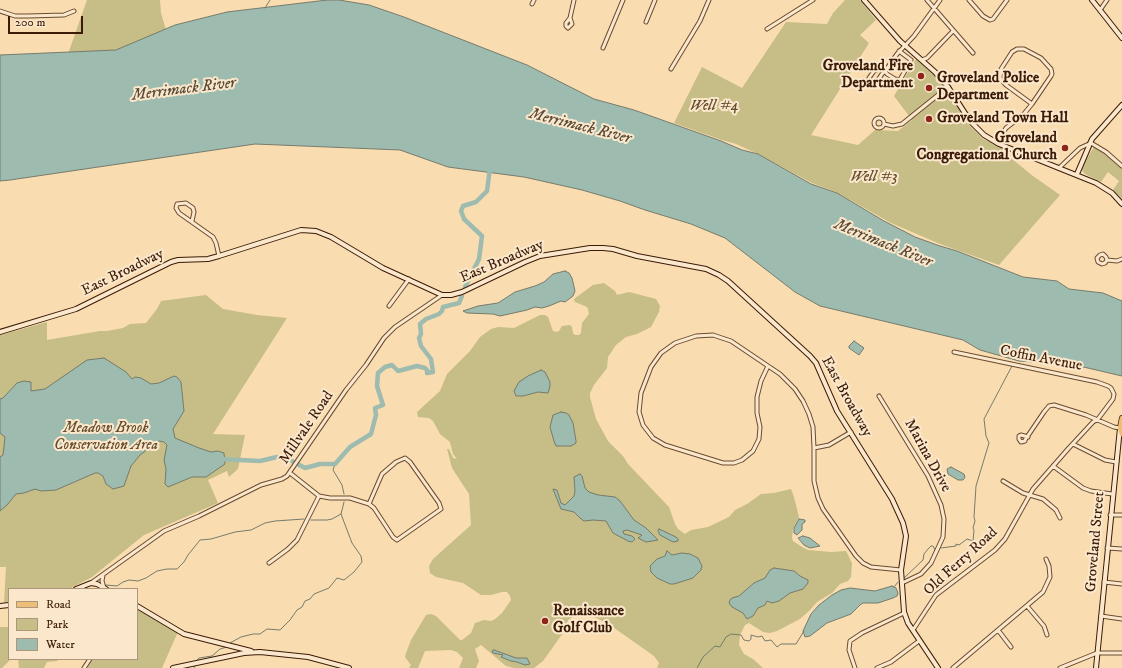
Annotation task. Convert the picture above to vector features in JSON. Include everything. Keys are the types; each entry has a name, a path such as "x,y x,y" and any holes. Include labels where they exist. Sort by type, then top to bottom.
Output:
{"main road":[{"name":"Groveland Street","path":"1120,428 1122,418"},
{"path":"1120,428 1122,434"}],"street":[{"path":"532,4 534,0"},
{"path":"570,18 574,0"},
{"path":"603,48 623,0"},
{"path":"646,22 655,0"},
{"path":"671,70 701,19 709,0"},
{"path":"767,29 813,0"},
{"path":"864,0 889,30 935,72 948,87 975,128 997,143 1096,182 1106,188 1122,204"},
{"path":"927,0 973,53"},
{"path":"900,51 911,60 901,78 898,80 892,78 886,74 885,71 881,69 874,71 869,78 870,82 873,84 876,83 885,71 900,51 940,0"},
{"path":"969,0 983,16 990,20 994,19 1007,0"},
{"path":"1092,0 1122,38"},
{"path":"1100,10 1108,0"},
{"path":"0,11 15,16 28,16 64,15 74,11"},
{"path":"922,60 927,58 953,31"},
{"path":"997,143 1006,128 1023,115 1032,104 1052,74 1051,69 1041,58 1024,49 1017,48 1003,64 1000,72 1000,78 1032,104"},
{"path":"884,124 900,126 948,87"},
{"path":"1077,174 1091,143 1107,121 1122,105"},
{"path":"1059,168 1080,148 1091,143"},
{"path":"1091,143 1106,152 1122,166"},
{"path":"192,221 194,212 193,208 186,203 177,204 176,208 179,213 213,237 219,256"},
{"name":"East Broadway","path":"0,332 76,309 171,262 178,260 200,260 219,256 301,230 310,230 331,237 383,268 442,295 452,295 462,292 540,256 590,248 608,248 706,269 728,281 814,360 837,411 892,498 903,523 906,536 901,570 904,613 906,620 938,668"},
{"path":"1107,260 1117,261 1122,259"},
{"path":"389,306 409,279"},
{"name":"Millvale Road","path":"91,583 164,531 199,516 261,485 285,478 387,334 442,295"},
{"path":"768,366 761,381 757,397 757,413 760,427 759,438 753,451 742,460 731,463 723,463 664,445 653,438 643,425 640,416 639,402 641,393 649,372 658,356 664,350 675,343 700,335 721,337 731,341 768,366 790,384 803,401 811,420 814,448 814,481 818,498 823,508 856,556 863,563 871,567 901,570"},
{"name":"Coffin Avenue","path":"954,352 1098,382 1111,388 1114,394 1113,399"},
{"name":"Marina Drive","path":"880,396 928,476 941,505 944,520 944,537 932,563 921,574 902,583"},
{"name":"Old Ferry Road","path":"913,630 936,594 995,550 1005,539 1030,494 1053,466 1093,422 1098,419 1113,399"},
{"path":"1028,437 1044,412 1049,406 1054,404 1120,428"},
{"name":"Groveland Street","path":"1096,668 1112,494 1120,428"},
{"path":"814,448 827,446 851,432"},
{"path":"1073,444 1106,460 1116,462"},
{"path":"290,473 319,496 330,498 350,498 369,504 374,508 393,537 397,540 441,509 439,503 410,462 405,458 396,462 382,474 369,504"},
{"path":"1053,466 1083,488 1112,494"},
{"path":"1002,481 1023,493 1043,499 1056,510 1060,518"},
{"path":"269,563 288,549 297,540 319,496"},
{"path":"1110,514 1122,515"},
{"path":"1107,548 1122,549"},
{"path":"953,668 1043,592 1050,574 1046,559"},
{"path":"103,575 102,581 105,588"},
{"path":"1104,582 1122,584"},
{"path":"78,588 91,583 105,588"},
{"path":"1027,606 1044,626 1047,636"},
{"path":"138,607 184,634 255,652 308,657 349,668"},
{"path":"855,668 848,650 850,641 862,633 904,613"},
{"path":"1101,616 1122,618"},
{"path":"998,630 1011,647"},
{"path":"877,668 891,662 919,641"},
{"path":"173,668 255,652"},
{"path":"1060,668 1097,653 1122,653"}],"green space":[{"path":"87,0 160,0 161,13 166,30 122,48 107,52 68,54"},
{"path":"845,0 860,0 876,20 860,35 869,43 811,135 858,145 875,130 898,131 912,120 894,96 916,59 937,78 968,124 983,139 1008,150 1007,155 1060,195 999,265 940,244 891,223 836,192 812,183 736,144 674,123 702,67 742,88 786,22 827,24 833,13"},
{"path":"1094,147 1122,169 1122,199 1113,190 1119,181 1108,172 1101,182 1085,174 1082,170 1082,166"},
{"name":"Renaissance Golf Club","path":"604,283 615,291 617,295 629,292 656,299 660,306 659,312 651,327 637,334 626,337 616,345 608,357 607,368 594,385 590,393 590,397 596,419 608,441 669,507 678,529 685,534 691,530 708,527 729,517 735,510 761,494 791,489 799,517 793,529 793,541 808,550 831,552 846,551 852,563 851,577 848,581 840,584 832,593 817,602 800,619 777,631 770,633 763,632 749,623 745,625 740,635 739,645 744,654 753,659 763,668 657,668 659,663 654,656 610,625 587,613 579,613 568,620 565,630 553,647 543,661 534,668 514,668 506,666 481,645 475,649 479,661 476,668 459,668 463,658 457,652 451,650 425,651 418,668 409,668 411,665 405,657 406,653 411,640 426,615 431,614 436,616 460,640 462,640 471,633 475,623 495,619 502,613 511,600 507,592 481,595 463,583 436,577 430,573 429,566 433,559 471,525 469,494 452,468 447,449 449,449 453,458 457,459 453,454 450,442 440,434 433,421 429,418 418,417 417,412 440,391 447,374 470,351 480,337 491,329 498,327 514,328 540,315 545,315 548,317 553,331 559,331 562,326 570,325 573,333 575,335 579,335 581,333 582,323 589,314 587,307 575,302 574,299 593,285"},
{"name":"Meadow Brook Conservation Area","path":"206,295 223,309 257,315 287,318 213,434 245,435 238,469 229,477 227,471 208,480 218,503 144,535 92,577 71,588 8,588 8,602 4,603 6,567 0,567 0,335 47,322 47,340 123,328 130,324 146,323 157,309 161,301"},
{"path":"138,610 177,631 162,668 87,668 92,660 138,660"},
{"path":"0,627 8,627 8,660 10,660 2,668 0,668"},
{"path":"18,660 58,660 47,662 44,668 19,668"}],"water":[{"name":"Merrimack River","path":"327,0 339,0 369,5 404,17 527,65 594,99 634,110 742,150 758,154 811,184 837,193 884,221 915,237 957,251 1023,277 1057,281 1069,289 1103,293 1122,301 1122,376 1075,365 1019,361 980,350 963,340 820,306 795,292 725,238 691,224 582,190 524,177 448,167 400,150 255,144 0,181 0,55 116,50 175,25 227,12"},
{"path":"565,271 569,273 572,278 575,291 573,296 565,302 561,301 542,308 535,307 500,316 493,314 467,313 463,311 478,306 498,303 515,292 535,286 544,282 553,274"},
{"path":"854,341 864,348 859,355 849,348"},
{"path":"104,358 126,372 132,379 135,377 141,378 151,384 159,383 174,376 177,377 181,382 184,411 173,429 175,438 211,452 218,451 224,453 225,464 206,477 192,477 168,487 165,484 166,469 164,460 167,445 164,442 159,441 140,455 131,466 124,486 113,489 106,484 103,476 95,473 56,490 41,491 35,489 16,494 0,511 0,457 3,455 5,437 0,433 0,399 3,398 17,383 24,381 31,382 31,391 45,389 87,360"},
{"path":"541,370 545,372 550,382 548,393 538,392 523,396 516,396 514,391 519,382"},
{"path":"561,412 569,415 573,423 576,443 571,446 556,446 554,441 550,427 553,415"},
{"path":"951,467 964,474 965,477 963,480 958,480 948,474 947,469"},
{"path":"580,474 582,476 585,488 589,492 598,495 615,497 620,501 634,520 646,528 658,540 646,542 638,538 642,535 627,530 623,531 624,534 632,536 635,539 632,542 628,541 613,533 606,521 584,521 574,512 561,509 553,489 557,490 561,503 565,505 574,496 574,477"},
{"path":"799,519 805,520 805,522 802,524 802,530 797,535 794,533 794,528"},
{"path":"659,529 676,537 678,541 673,542 660,535 658,531"},
{"path":"803,536 810,538 820,546 810,548 804,545 798,538"},
{"path":"667,551 672,555 682,553 690,554 698,558 702,566 701,570 693,578 674,584 670,584 657,578 651,572 650,566 657,559 665,556"},
{"path":"774,568 794,571 808,580 808,583 803,589 790,593 779,601 772,603 767,601 765,605 758,608 753,616 747,619 743,613 732,607 729,603 730,600 739,596 754,583 765,578 770,570"},
{"path":"892,586 896,588 898,593 897,596 878,603 863,603 851,614 827,623 810,636 805,637 803,631 811,614 819,605 832,595 841,590 850,588 875,591"},
{"path":"494,650 516,658 527,658 530,664 525,665 511,661 501,657 503,655 493,653 492,651"}],"waterway":[{"path":"265,8 270,0"},
{"path":"465,287 479,259 482,236 464,219 461,211 463,206 476,202 487,191 490,168"},
{"path":"220,459 260,461 277,457 288,459 305,468 320,464 335,464 350,447 371,434 376,415 375,408 383,405 377,386 378,373 385,367 392,365 398,371 417,366 425,368 427,373 433,372 431,359 421,346 419,338 421,334 420,324 426,319 439,314 443,307 459,303 462,296"},
{"path":"941,548 956,546 956,544 959,545 967,539 973,541 976,486 989,443 986,436 984,419 1012,366"},
{"path":"335,464 333,470 342,485 344,494"},
{"path":"230,643 241,637 260,634 267,629 280,630 297,610 302,607 305,601 310,599 314,594 329,588 337,578 344,580 354,572 362,562 361,556 352,543 341,514 344,502"},
{"path":"311,520 327,520 341,514"},
{"path":"106,585 117,586 129,580 138,581 157,571 177,569 200,540 251,530 265,523 304,519"},
{"path":"904,578 923,560 924,554 931,546 933,546 935,550"},
{"path":"894,587 898,582"},
{"path":"697,668 703,657 715,646 720,647 726,637 731,634 741,635 744,640 749,641 751,639 751,635 758,637 762,636 765,641 771,640 777,647 781,644 796,644 804,631"},
{"path":"196,661 199,658 212,656 220,649 227,647"}],"place":[{"name":"Groveland Fire Department","path":"921,76"},
{"name":"Groveland Police Department","path":"929,88"},
{"name":"Groveland Town Hall","path":"929,119"},
{"name":"Groveland Congregational Church","path":"1065,148"},
{"name":"Renaissance Golf Club","path":"545,621"}],"park label":[{"name":"Well #4","path":"714,107"},
{"name":"Well #3","path":"874,178"}]}
